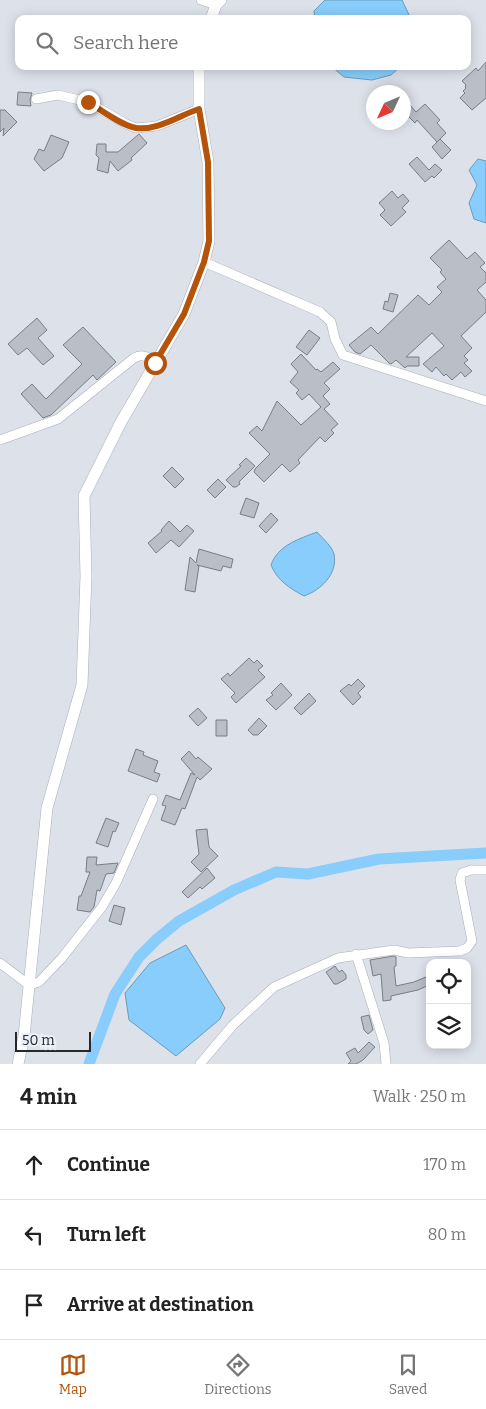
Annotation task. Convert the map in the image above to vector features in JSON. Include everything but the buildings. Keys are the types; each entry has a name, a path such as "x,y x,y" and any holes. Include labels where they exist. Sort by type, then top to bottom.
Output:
{"street":[{"path":"200,0 218,3 213,15"},
{"path":"18,1064 24,1036 47,808 82,685 86,576 84,496 121,422 184,314 204,262 209,241 208,162 199,109 199,70"},
{"path":"36,99 58,95 88,102 136,128 157,126 199,109"},
{"path":"204,262 320,312 331,322 335,339 343,355 486,401"},
{"path":"0,440 58,419 139,355 145,356 155,363"},
{"path":"29,985 39,982 61,959 102,907 116,883 153,799"},
{"path":"200,1064 232,1025 274,987 338,958 394,950 408,952 460,951 467,948 472,941 460,880 462,873 471,870 486,870"},
{"path":"356,954 384,1043 386,1064"},
{"path":"0,963 29,985"}],"water":[{"path":"325,0 402,0 409,15 314,15 314,11"},
{"path":"336,70 397,70 391,75 372,80 344,77"},
{"path":"478,159 486,161 486,223 474,219 469,203 477,185 469,170"},
{"path":"317,532 333,551 335,561 327,580 316,590 304,596 284,583 271,565 274,558 284,548 296,540"},
{"path":"186,945 225,1008 220,1019 176,1056 129,1020 125,993 150,963"}],"waterway":[{"path":"89,1064 115,994 139,957 179,921 234,890 276,872 308,874 379,859 486,853"}],"route":[{"path":"88,102 136,128 157,126 199,109 208,162 209,241 204,262 184,314 155,363"}]}
